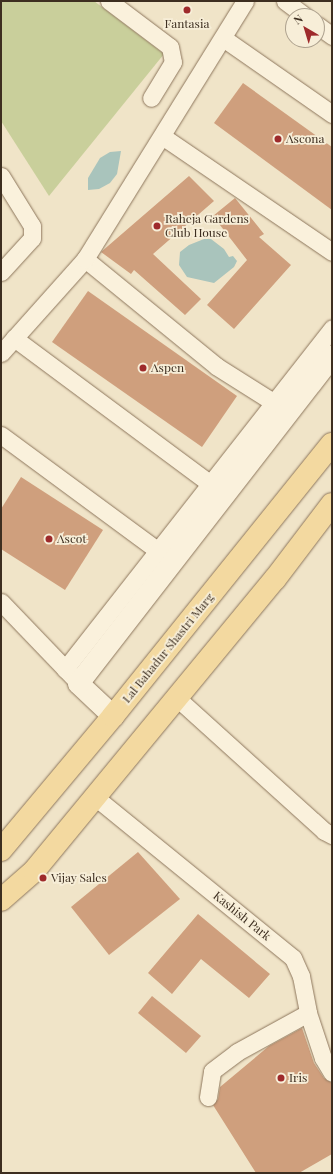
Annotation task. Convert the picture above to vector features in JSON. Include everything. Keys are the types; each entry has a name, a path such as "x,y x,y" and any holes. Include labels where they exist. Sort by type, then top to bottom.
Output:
{"main road":[{"name":"Lal Bahadur Shastri Marg","path":"1,850 113,716 332,444"},
{"path":"1,900 34,871 177,698 332,504"}],"street":[{"path":"109,1 170,47 172,62 151,98"},
{"path":"1,353 85,259 245,1"},
{"path":"285,1 294,8"},
{"path":"223,38 332,114"},
{"path":"162,136 332,252"},
{"path":"1,176 32,226 32,238 1,272"},
{"path":"85,259 216,366 272,402"},
{"path":"72,676 157,550 272,402 332,328"},
{"path":"14,338 209,483"},
{"path":"72,676 332,355"},
{"path":"1,435 157,550"},
{"path":"1,602 72,676 113,716"},
{"path":"177,698 324,831 332,835"},
{"name":"Kashish Park","path":"95,797 293,958 301,976 308,1013 323,1058 332,1073"},
{"path":"208,1097 212,1070 236,1052 308,1013"}],"green space":[{"path":"1,1 94,1 164,54 49,196 1,121"}],"water":[{"path":"121,151 117,174 110,183 99,189 88,190 88,178 100,158 110,152"},
{"path":"204,239 211,239 224,249 229,257 233,256 237,261 234,267 214,283 187,277 179,265 180,252 189,245"}],"building":[{"name":"Ascona","path":"243,83 332,147 332,210 214,123"},
{"name":"Raheja Gardens Club House","path":"189,176 214,201 153,254 201,299 185,315 134,270 131,274 101,252"},
{"name":"Raheja Gardens Club House","path":"235,198 264,234 259,237 291,265 234,329 207,305 247,260 213,216"},
{"name":"Aspen","path":"88,291 237,396 202,447 52,342"},
{"name":"Ascot","path":"21,477 103,530 65,590 1,549 1,509"},
{"path":"138,852 180,899 109,955 71,907"},
{"path":"198,914 270,974 249,998 201,959 172,994 148,973"},
{"path":"152,996 201,1036 186,1053 138,1013"},
{"name":"Iris","path":"302,1028 314,1063 324,1078 332,1083 332,1154 299,1173 256,1173 213,1105 218,1099 220,1087 269,1046"}],"place":[{"name":"Fantasia","path":"187,10"},
{"name":"Ascona","path":"278,139"},
{"name":"Raheja Gardens Club House","path":"157,226"},
{"name":"Aspen","path":"143,368"},
{"name":"Ascot","path":"49,539"},
{"name":"Vijay Sales","path":"43,878"},
{"name":"Iris","path":"281,1078"}]}
